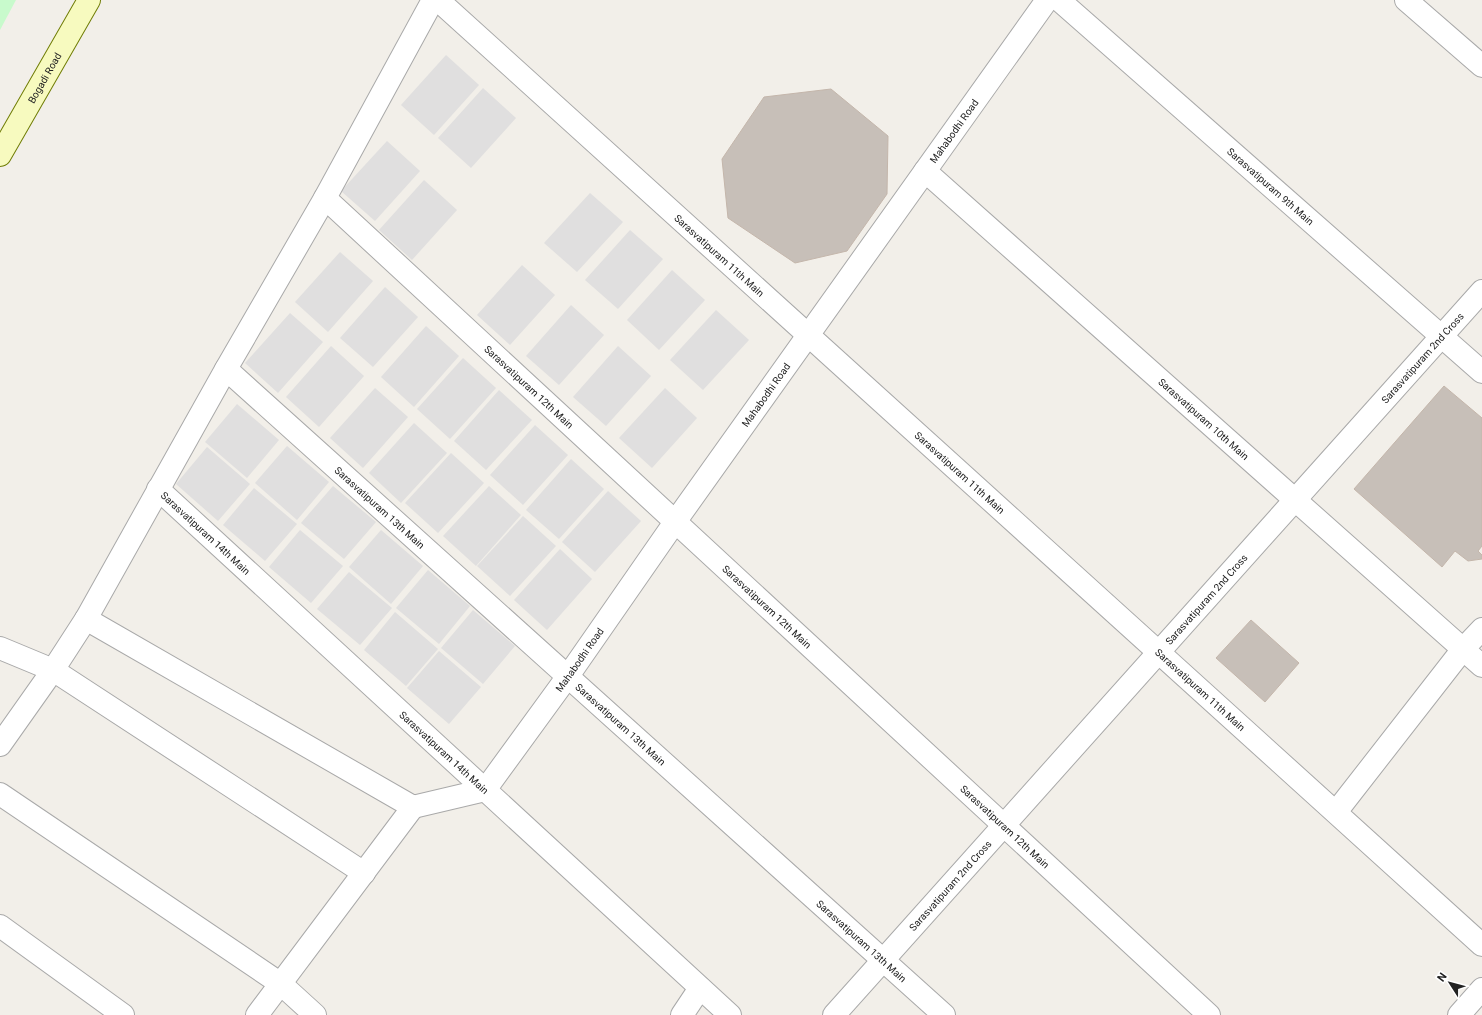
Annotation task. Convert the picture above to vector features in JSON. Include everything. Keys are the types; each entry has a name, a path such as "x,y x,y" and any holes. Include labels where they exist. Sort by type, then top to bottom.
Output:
{"main road":[{"name":"Bogadi Road","path":"0,155 89,0"}],"street":[{"path":"0,745 53,670 86,619 226,369 325,198 433,0"},
{"name":"Sarasvatipuram 11th Main","path":"438,0 807,337 1159,652 1482,945"},
{"name":"Mahabodhi Road","path":"485,790 568,676 675,522 1047,0"},
{"name":"Sarasvatipuram 9th Main","path":"1060,0 1482,372"},
{"path":"1406,0 1482,66"},
{"name":"Sarasvatipuram 10th Main","path":"925,171 1482,666"},
{"name":"Sarasvatipuram 12th Main","path":"325,198 1209,1015"},
{"name":"Sarasvatipuram 2nd Cross","path":"834,1015 1482,291"},
{"name":"Sarasvatipuram 13th Main","path":"226,369 944,1015"},
{"name":"Sarasvatipuram 14th Main","path":"158,490 730,1015"},
{"path":"86,619 412,807"},
{"path":"1336,812 1463,649 1482,629"},
{"path":"0,648 53,670 364,873"},
{"path":"257,1015 412,807 485,790"},
{"path":"0,794 281,984 316,1015"},
{"path":"0,926 123,1015"},
{"path":"682,1015 700,988"},
{"path":"1458,1015 1482,989"}],"shaded area":[{"path":"446,55 479,85 434,135 401,105"},
{"path":"483,88 516,118 471,168 438,138"},
{"path":"387,141 420,171 375,221 341,191"},
{"path":"424,180 457,210 412,260 379,230"},
{"path":"590,193 623,222 577,272 544,243"},
{"path":"630,230 663,259 618,309 585,280"},
{"path":"340,252 373,281 328,332 295,302"},
{"path":"522,265 555,295 510,345 477,315"},
{"path":"672,270 705,300 659,350 627,320"},
{"path":"385,287 418,317 373,367 340,338"},
{"path":"571,305 604,335 559,385 526,356"},
{"path":"716,310 749,340 703,390 670,360"},
{"path":"290,313 323,342 278,393 245,363"},
{"path":"426,326 459,356 414,407 381,377"},
{"path":"331,346 364,376 319,427 286,397"},
{"path":"618,346 651,376 606,426 573,397"},
{"path":"463,358 496,388 450,439 417,409"},
{"path":"375,388 408,417 363,468 330,438"},
{"path":"665,388 697,418 652,468 619,438"},
{"path":"499,390 532,420 486,470 454,441"},
{"path":"237,404 279,440 247,478 205,442"},
{"path":"414,423 447,453 401,503 369,473"},
{"path":"535,425 568,455 523,505 490,475"},
{"path":"287,446 329,482 297,520 255,483"},
{"path":"207,447 250,484 218,521 176,484"},
{"path":"451,453 484,483 438,533 405,503"},
{"path":"571,459 604,489 559,539 526,510"},
{"path":"333,486 376,522 344,559 301,523"},
{"path":"489,486 521,515 476,566 443,536"},
{"path":"254,488 297,524 265,561 223,525"},
{"path":"608,491 641,521 595,572 562,542"},
{"path":"523,516 556,546 510,596 477,566"},
{"path":"300,530 343,566 311,603 269,567"},
{"path":"381,530 423,566 391,604 349,567"},
{"path":"560,549 592,579 547,630 514,600"},
{"path":"428,570 470,606 439,644 396,608"},
{"path":"349,572 392,608 360,645 317,609"},
{"path":"473,610 515,646 483,684 441,648"},
{"path":"395,612 438,649 406,686 364,650"},
{"path":"439,651 481,687 449,724 407,688"}],"green space":[{"path":"0,0 16,0 0,30"}],"building":[{"path":"831,89 888,136 887,194 847,251 795,263 728,218 722,159 764,97"},
{"path":"1444,386 1482,418 1482,546 1478,551 1482,555 1482,559 1468,561 1455,551 1442,567 1354,489"},
{"path":"1251,620 1299,663 1265,702 1216,658"}]}
